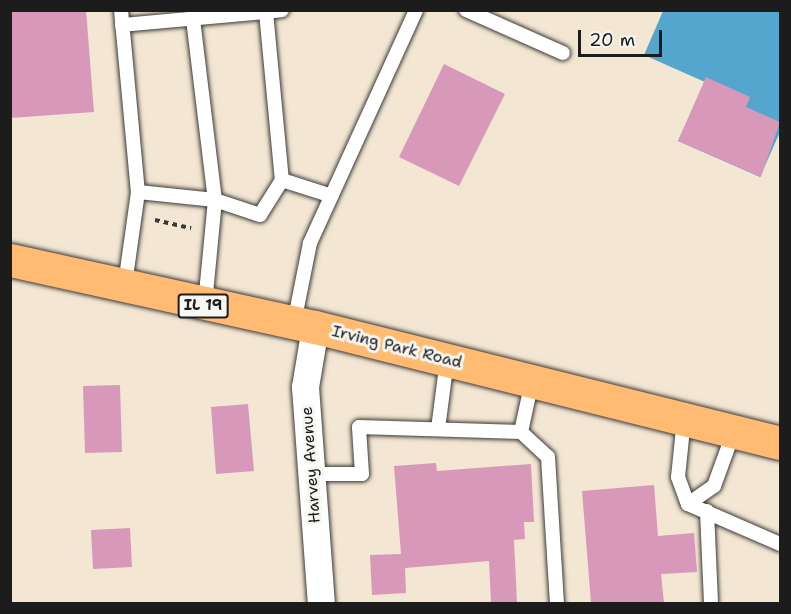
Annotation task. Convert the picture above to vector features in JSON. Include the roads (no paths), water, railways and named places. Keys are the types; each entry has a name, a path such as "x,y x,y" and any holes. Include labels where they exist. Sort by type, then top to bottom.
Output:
{"main road":[{"name":"Irving Park Road","path":"10,260 205,306 305,325 780,443"}],"street":[{"name":"Harvey Avenue","path":"305,325 305,387 321,603"}],"lane":[{"path":"121,10 138,192 125,287"},
{"path":"122,25 193,19 212,14 282,10"},
{"path":"305,325 310,243 416,10"},
{"path":"466,10 562,53"},
{"path":"138,192 215,200 260,215 282,180 266,12"},
{"path":"193,19 215,200 205,306"},
{"path":"282,180 332,196"},
{"path":"438,429 447,360"},
{"path":"521,432 532,381"},
{"path":"684,419 678,477 688,504 780,544"},
{"path":"311,474 362,474 359,427 521,432 548,458 556,603"},
{"path":"688,504 714,486 734,431"},
{"path":"707,511 711,603"}],"water":[{"path":"663,11 780,11 780,132 760,177 678,141 705,82 644,55"}]}
